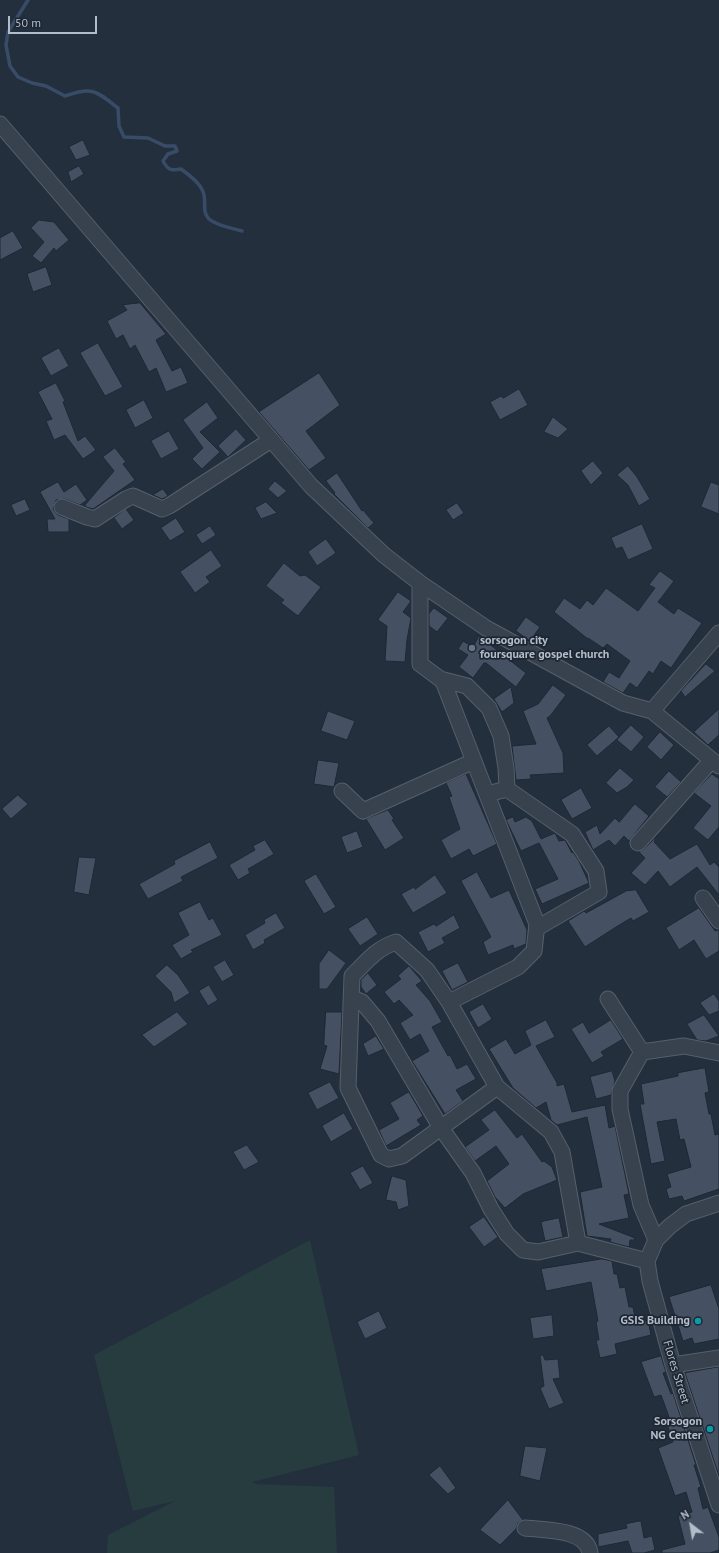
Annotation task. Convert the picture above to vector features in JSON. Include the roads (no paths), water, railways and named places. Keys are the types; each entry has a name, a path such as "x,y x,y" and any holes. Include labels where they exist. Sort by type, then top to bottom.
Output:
{"street":[{"path":"0,124 316,492 384,555 420,584 486,628 623,703 652,711 715,764 638,843"},
{"path":"62,507 95,519 133,496 162,509 169,506 271,440"},
{"path":"420,584 420,664 443,681 537,924 534,951 518,967 449,1002"},
{"path":"652,711 719,633"},
{"path":"440,679 467,686 489,708 502,736 507,789"},
{"path":"342,791 363,811 474,761"},
{"path":"487,794 507,789 572,834 596,871 599,892 537,928"},
{"path":"703,898 719,921"},
{"path":"497,1087 402,1156 388,1159 381,1155 348,1088 352,976 371,956 385,945 396,942 426,970 449,1002 497,1087 551,1132 562,1152 578,1243"},
{"path":"352,998 362,1002 378,1021 442,1128 473,1172 490,1209 507,1234 523,1250 538,1252 578,1243 647,1261 656,1240 670,1226 686,1214 719,1203"},
{"path":"608,999 642,1052"},
{"path":"642,1052 684,1046 719,1053"},
{"path":"642,1052 620,1091 620,1109 641,1205 656,1240"},
{"name":"Flores Street","path":"647,1261 650,1281 673,1365 719,1505"},
{"path":"673,1365 719,1358"},
{"path":"525,1528 566,1532 583,1539 589,1546 590,1553"}],"waterway":[{"path":"28,0 8,32 6,45 10,66 18,77 32,83 46,86 65,96 82,91 99,94 118,108 119,126 124,137 148,138 165,146 175,146 177,151 168,154 163,161 172,170 181,169 201,187 205,198 205,210 209,219 220,225 242,231"}],"place":[{"name":"sorsogon city foursquare gospel church","path":"472,648"},
{"name":"GSIS Building","path":"698,1321"},
{"name":"Sorsogon NG Center","path":"710,1429"}]}
